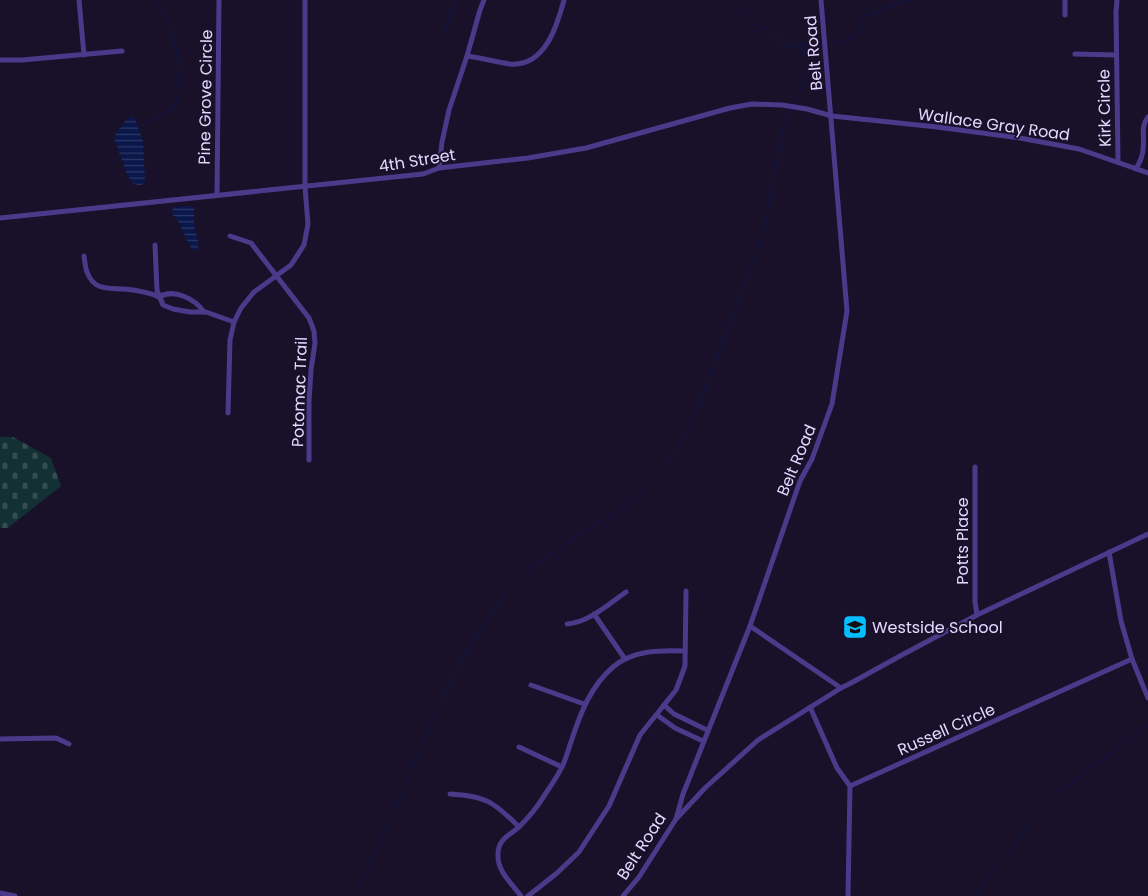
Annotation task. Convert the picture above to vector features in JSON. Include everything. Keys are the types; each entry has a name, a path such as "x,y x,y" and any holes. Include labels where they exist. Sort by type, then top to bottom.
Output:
{"street":[{"path":"80,0 84,54"},
{"name":"Pine Grove Circle","path":"217,195 219,0"},
{"path":"228,413 230,340 234,322 241,308 254,292 291,265 304,245 308,224 305,187 304,0"},
{"path":"439,168 449,110 484,0"},
{"path":"467,56 512,64 525,62 536,57 550,41 564,0"},
{"name":"Belt Road","path":"623,896 639,878 676,820 683,794 703,740 750,626 800,482 812,459 832,404 847,311 821,0"},
{"path":"1065,0 1065,14"},
{"name":"Kirk Circle","path":"1117,0 1118,162"},
{"path":"0,60 22,60 122,51"},
{"name":"Kirk Circle","path":"1075,54 1116,55"},
{"name":"4th Street","path":"0,218 423,174 439,168 528,158 586,148 730,108 752,104 782,105 832,116"},
{"name":"Wallace Gray Road","path":"832,116 1020,138 1079,150 1148,173"},
{"path":"1136,169 1143,151 1142,129 1144,121 1148,117"},
{"name":"Potomac Trail","path":"230,236 251,243 309,318 314,331 315,343 309,401 309,460"},
{"path":"155,245 157,290 158,297 163,305 190,312 204,312 234,322"},
{"path":"84,256 88,274 99,286 107,289 122,289 153,294 158,297"},
{"path":"158,297 164,294 190,298 204,312"},
{"name":"Potts Place","path":"974,467 975,602 977,615"},
{"path":"676,820 704,788 758,740 841,688 977,615 1148,534"},
{"path":"1109,552 1121,622 1132,659 1148,698"},
{"path":"528,896 557,873 579,852 609,806 640,735 676,690 685,666 686,590"},
{"path":"567,624 575,624 594,614 626,592"},
{"path":"594,614 625,659"},
{"path":"750,626 841,688"},
{"path":"521,896 504,875 499,865 499,845 503,839 519,827 543,799 562,767 584,704 602,677 625,659 644,653 663,650 685,651"},
{"name":"Russell Circle","path":"850,786 1132,659"},
{"path":"531,685 584,704"},
{"path":"664,705 674,714 707,730"},
{"path":"810,707 837,768 850,786 848,896"},
{"path":"657,715 675,728 703,740"},
{"path":"0,739 56,738 69,744"},
{"path":"519,747 562,767"},
{"path":"450,794 471,795 488,800 519,827"},
{"path":"0,893 15,896"}],"green space":[{"path":"0,437 13,437 51,458 61,486 8,528 0,528"}],"shaded area":[{"path":"133,116 143,141 145,179 144,184 140,185 133,184 127,174 114,138 126,119"},
{"path":"173,207 193,207 194,211 198,251 191,248 177,219 172,214"}],"waterway":[{"path":"138,129 146,122 170,110 174,106 178,91 178,69 174,39 157,0"},
{"path":"445,34 455,0"},
{"path":"733,0 739,9 757,25 771,31 787,47 804,44 817,46"},
{"path":"838,44 851,38 858,32 861,18 907,0"},
{"path":"794,105 803,77 802,47 804,44"},
{"path":"355,896 407,783 440,704 463,658 486,621 509,590 536,565 580,534 630,504 676,453 697,410 754,261 765,226 779,141 784,124 792,108"},
{"path":"975,896 1030,823 1054,797 1148,725"}],"place":[{"name":"Westside School","path":"855,627"}]}
